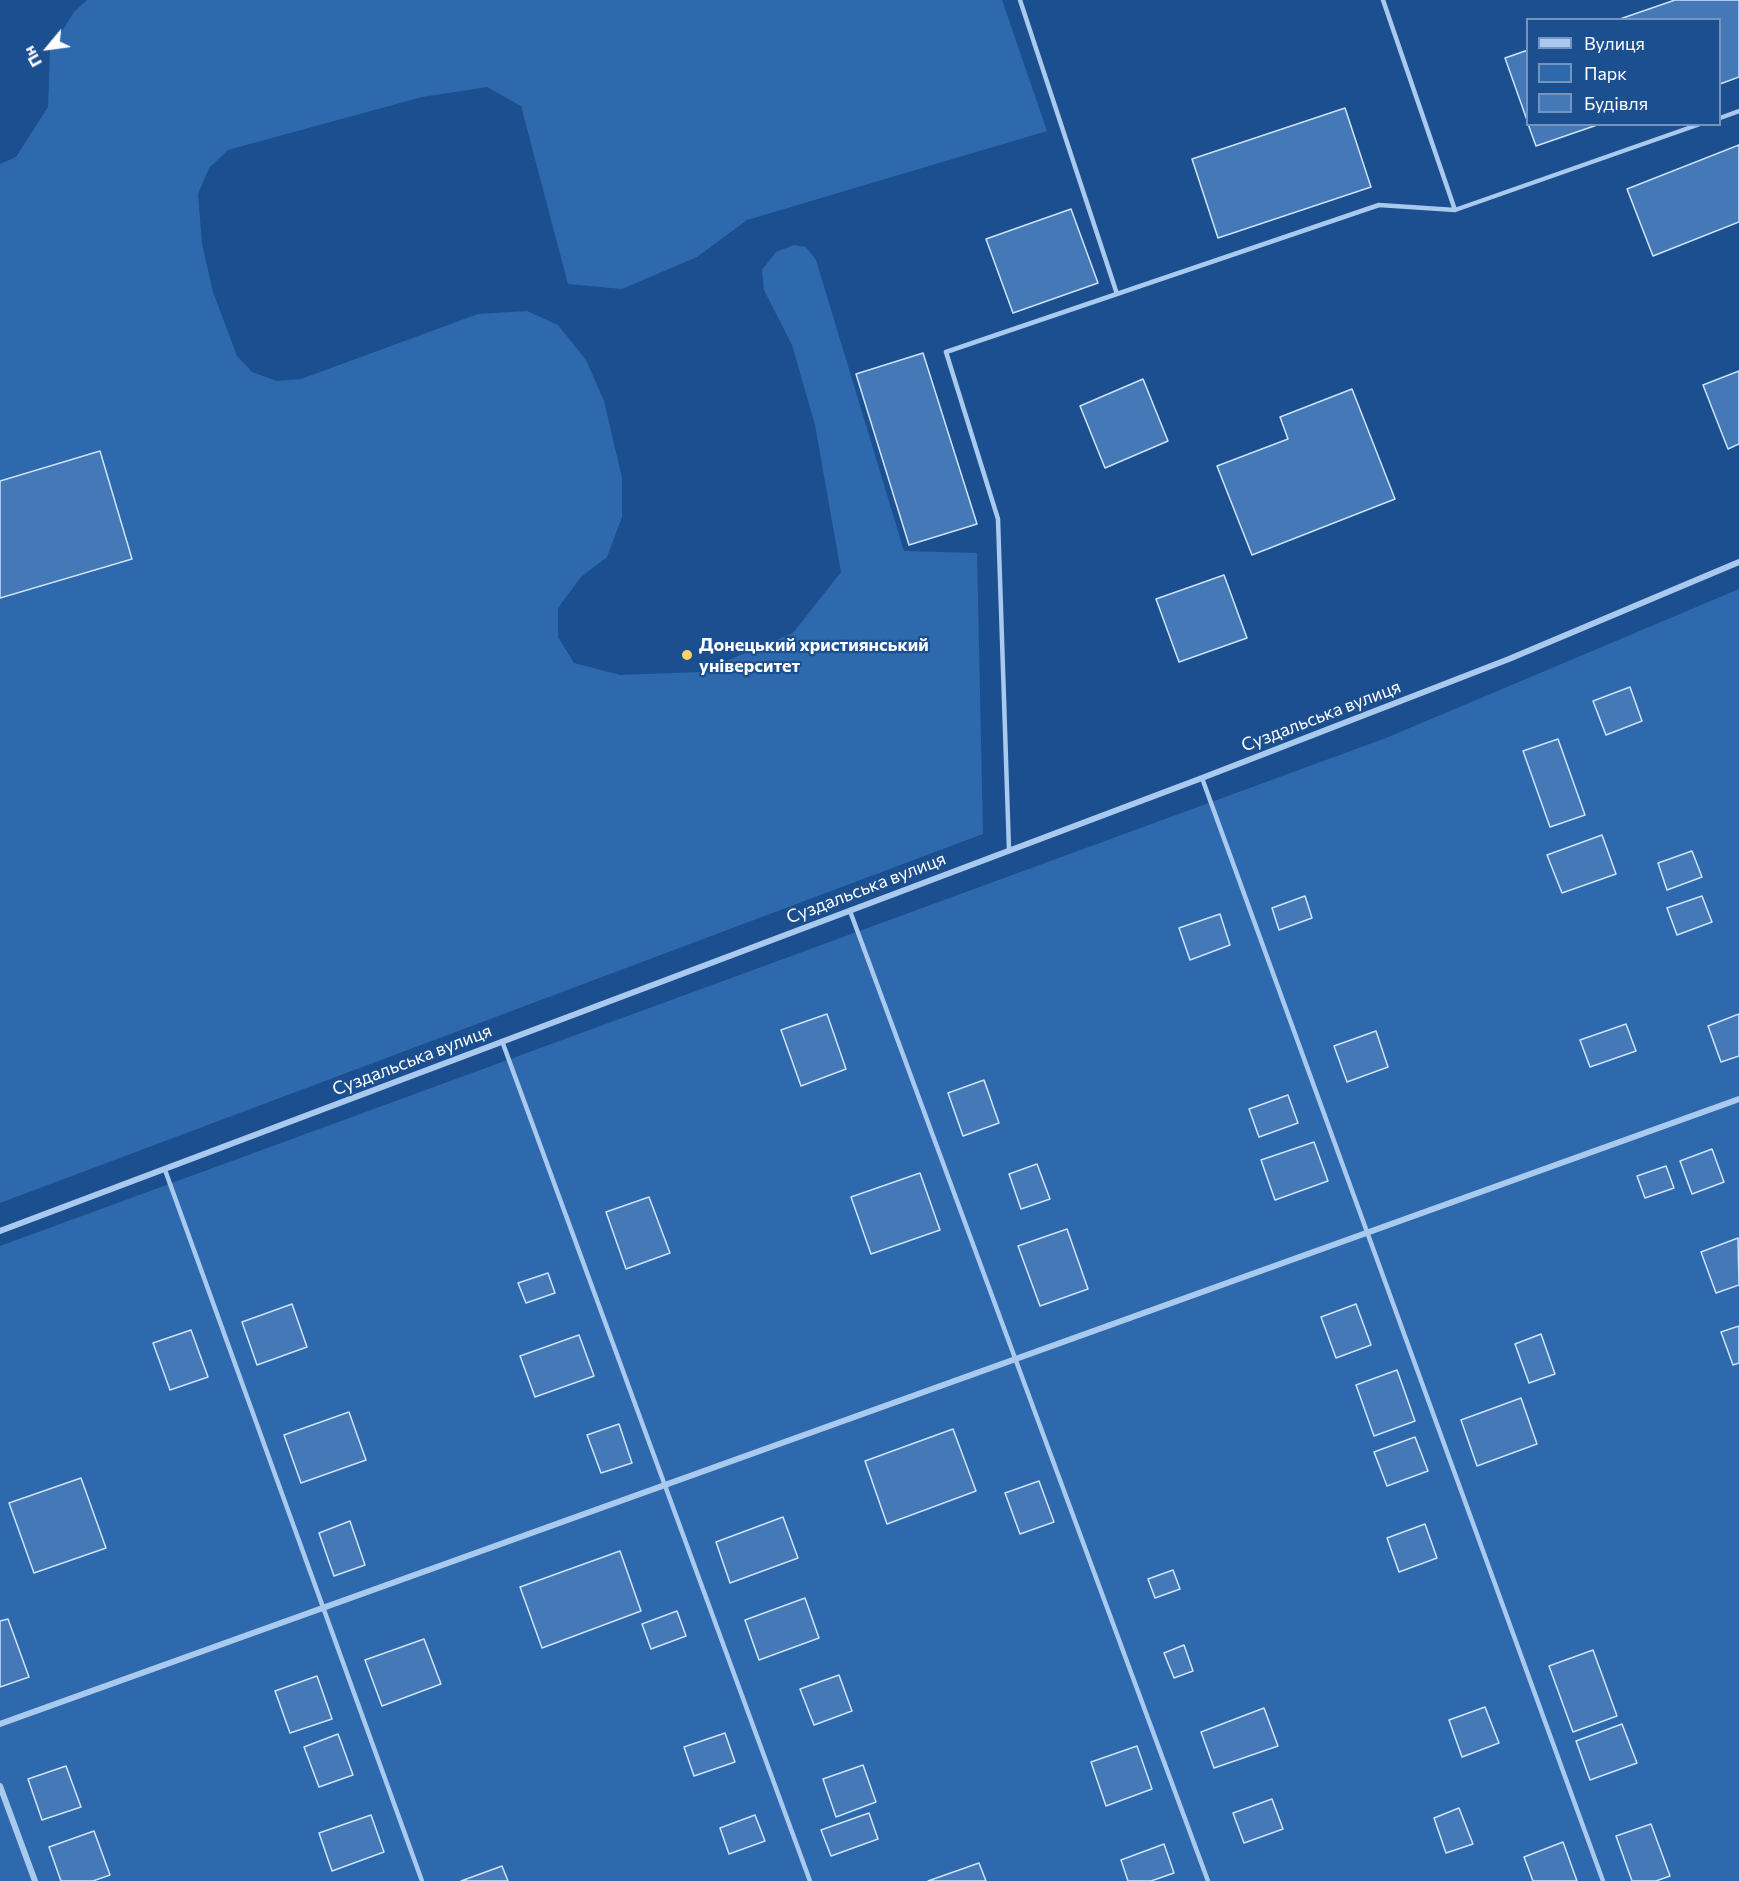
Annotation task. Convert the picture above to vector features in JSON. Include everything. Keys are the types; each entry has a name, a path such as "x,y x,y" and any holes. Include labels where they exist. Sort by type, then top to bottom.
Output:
{"street":[{"name":"Суздальська вулиця","path":"0,1231 1202,778 1509,659 1739,562"},
{"path":"0,1724 1739,1099"},
{"path":"0,1786 35,1881"}],"lane":[{"path":"1020,0 1117,294"},
{"path":"1383,0 1455,210"},
{"path":"1721,117 1739,111"},
{"path":"1009,850 998,519 946,352 1379,205 1455,210 1694,126"},
{"path":"1202,778 1365,1232 1603,1881"},
{"path":"850,910 1208,1881"},
{"path":"502,1041 810,1881"},
{"path":"165,1170 422,1881"}],"green space":[{"path":"87,0 1002,0 1047,131 747,220 697,257 622,289 568,284 521,106 487,87 422,97 228,150 209,168 198,194 202,244 213,292 237,356 252,372 277,381 301,379 478,314 527,311 558,325 586,360 604,401 622,478 622,517 607,557 581,577 558,608 558,637 574,663 620,675 700,672 793,633 841,572 815,425 792,345 764,290 762,270 776,252 794,245 806,247 816,260 904,551 977,553 983,834 0,1203 0,164 16,157 48,107 50,50 74,12"},
{"path":"1739,589 1739,1881 0,1881 0,1246 1386,738"}],"building":[{"path":"1675,0 1739,0 1739,77 1721,84 1721,18 1623,18"},
{"path":"1526,51 1526,117 1505,58"},
{"path":"1345,108 1371,187 1218,238 1192,159"},
{"path":"1529,126 1594,126 1536,146"},
{"path":"1739,145 1739,222 1653,256 1627,189"},
{"path":"1071,209 1098,283 1013,313 986,239"},
{"path":"923,353 977,524 909,545 856,374"},
{"path":"1739,371 1739,444 1728,449 1703,385"},
{"path":"1143,379 1168,441 1105,468 1080,406"},
{"path":"1352,389 1395,499 1252,555 1217,466 1288,439 1280,417"},
{"path":"100,451 132,559 0,598 0,481"},
{"path":"1224,575 1247,638 1179,662 1156,599"},
{"path":"1630,687 1642,721 1606,735 1593,701"},
{"path":"1558,739 1585,815 1550,827 1523,751"},
{"path":"1602,835 1616,874 1562,893 1547,855"},
{"path":"1692,851 1702,877 1667,890 1658,863"},
{"path":"1305,896 1312,918 1279,930 1272,908"},
{"path":"1702,896 1712,922 1677,935 1667,908"},
{"path":"1220,914 1230,945 1190,960 1179,928"},
{"path":"827,1014 846,1069 801,1086 781,1030"},
{"path":"1739,1014 1739,1056 1721,1062 1708,1026"},
{"path":"1626,1024 1636,1051 1590,1067 1580,1040"},
{"path":"1376,1031 1388,1067 1347,1082 1334,1046"},
{"path":"984,1080 999,1123 963,1136 948,1093"},
{"path":"1288,1095 1298,1123 1259,1137 1249,1109"},
{"path":"1314,1142 1328,1181 1275,1200 1261,1160"},
{"path":"1712,1149 1724,1182 1692,1194 1680,1161"},
{"path":"1037,1164 1050,1199 1021,1209 1009,1174"},
{"path":"1666,1166 1674,1188 1645,1198 1637,1176"},
{"path":"920,1173 940,1230 871,1254 851,1197"},
{"path":"649,1197 670,1253 626,1269 606,1212"},
{"path":"1067,1229 1088,1289 1040,1306 1018,1246"},
{"path":"1738,1238 1739,1285 1716,1293 1701,1252"},
{"path":"548,1273 555,1293 526,1303 518,1283"},
{"path":"292,1304 307,1347 257,1365 242,1322"},
{"path":"1356,1304 1371,1345 1336,1358 1321,1317"},
{"path":"1739,1326 1739,1363 1733,1365 1721,1332"},
{"path":"191,1330 208,1377 170,1390 153,1343"},
{"path":"1541,1334 1555,1374 1529,1383 1515,1344"},
{"path":"579,1335 594,1376 535,1397 520,1356"},
{"path":"1397,1370 1415,1421 1374,1436 1356,1385"},
{"path":"1521,1398 1537,1444 1477,1466 1461,1420"},
{"path":"349,1412 366,1460 301,1483 284,1435"},
{"path":"619,1424 632,1463 601,1473 587,1435"},
{"path":"953,1429 976,1491 887,1524 865,1461"},
{"path":"1415,1437 1428,1471 1387,1486 1374,1452"},
{"path":"81,1478 106,1548 34,1573 9,1503"},
{"path":"1039,1481 1054,1522 1020,1534 1005,1493"},
{"path":"783,1517 798,1558 730,1583 716,1542"},
{"path":"350,1521 365,1565 334,1576 319,1533"},
{"path":"1425,1524 1437,1558 1399,1572 1387,1538"},
{"path":"620,1551 641,1611 542,1648 520,1587"},
{"path":"1173,1570 1180,1589 1155,1598 1148,1579"},
{"path":"805,1598 819,1638 759,1660 745,1620"},
{"path":"677,1611 686,1636 651,1649 642,1624"},
{"path":"8,1619 29,1677 0,1687 0,1621"},
{"path":"424,1639 441,1684 382,1706 365,1660"},
{"path":"1184,1645 1193,1671 1174,1678 1164,1653"},
{"path":"1593,1650 1617,1716 1573,1732 1549,1666"},
{"path":"839,1675 852,1711 814,1725 800,1689"},
{"path":"317,1676 332,1719 290,1733 275,1691"},
{"path":"1485,1707 1499,1743 1462,1757 1449,1720"},
{"path":"1264,1708 1278,1746 1214,1768 1201,1732"},
{"path":"1622,1724 1637,1763 1590,1780 1576,1741"},
{"path":"725,1733 735,1762 694,1776 684,1747"},
{"path":"338,1734 353,1775 319,1787 304,1747"},
{"path":"1137,1746 1152,1789 1106,1806 1091,1762"},
{"path":"863,1765 876,1802 836,1817 823,1779"},
{"path":"66,1766 81,1807 42,1820 28,1779"},
{"path":"1272,1799 1283,1829 1244,1843 1233,1813"},
{"path":"1459,1808 1473,1844 1446,1853 1434,1818"},
{"path":"869,1813 878,1839 831,1856 821,1830"},
{"path":"371,1815 384,1852 332,1871 319,1833"},
{"path":"755,1815 765,1841 729,1854 720,1828"},
{"path":"1651,1824 1670,1876 1656,1881 1632,1881 1616,1836"},
{"path":"94,1831 110,1875 93,1881 61,1881 49,1847"},
{"path":"1563,1842 1577,1881 1533,1881 1524,1857"},
{"path":"1164,1844 1174,1873 1151,1881 1128,1881 1121,1860"},
{"path":"979,1863 986,1881 928,1881"},
{"path":"502,1866 508,1881 461,1881"}],"place":[{"name":"Донецький християнський університет","path":"687,655"}]}
